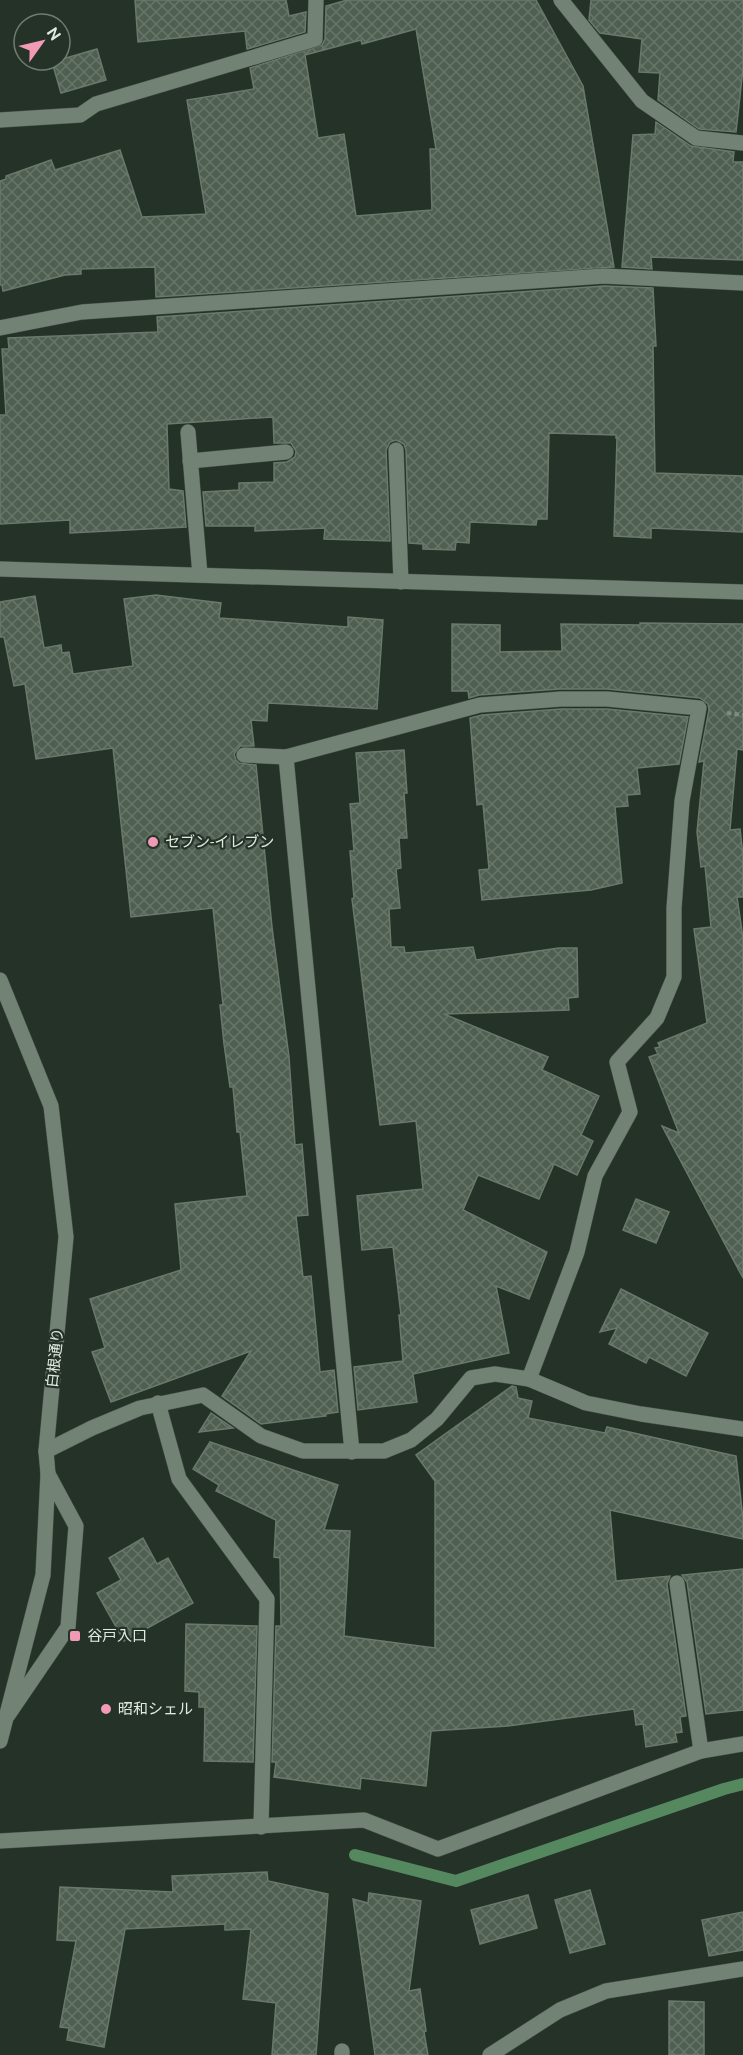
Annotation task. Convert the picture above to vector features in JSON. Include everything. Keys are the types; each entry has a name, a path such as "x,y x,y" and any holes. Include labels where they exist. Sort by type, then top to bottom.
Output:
{"street":[{"path":"0,120 80,115 96,104 315,39 316,0"},
{"path":"561,0 642,101 696,138 743,143"},
{"path":"0,328 82,312 604,276 743,283"},
{"path":"188,432 200,575"},
{"path":"396,450 401,582"},
{"path":"190,461 286,452"},
{"path":"0,569 743,592"},
{"path":"243,755 286,757 480,705 561,699 607,699 699,708 682,801 674,909 674,978 657,1018 617,1062 630,1112 595,1176 577,1252 529,1379"},
{"path":"286,757 352,1452"},
{"name":"白根通り","path":"0,980 51,1106 66,1237 45,1451 48,1474 44,1575 0,1741"},
{"path":"45,1451 140,1408 203,1395 261,1436 303,1450 352,1452 384,1450 411,1440 437,1419 471,1378 495,1374 529,1379 586,1403 640,1414 743,1429"},
{"path":"158,1403 179,1479 267,1599 261,1827"},
{"path":"6,1718 68,1628 76,1526 48,1474"},
{"path":"677,1583 701,1751"},
{"path":"0,1841 364,1820 438,1849 701,1751 743,1744"},
{"path":"490,2055 560,2010 606,1991 743,1969"}],"building":[{"path":"135,0 286,0 289,16 306,12 305,32 247,49 245,31 138,42"},
{"path":"347,0 536,0 583,86 614,267 156,297 155,267 81,269 81,274 65,275 3,291 0,285 0,181 6,179 6,176 51,160 55,170 120,150 142,217 206,214 187,100 254,89 250,68 322,45 325,39 326,6","holes":["416,29 436,149 430,149 432,210 356,216 344,134 318,138 305,55 361,40 362,44"]},
{"path":"591,0 743,0 743,69 736,132 699,129 658,100 660,73 639,72 642,39 600,33 589,20"},
{"path":"97,49 106,80 61,93 55,72 72,72 72,56"},
{"path":"656,122 691,146 734,152 733,162 743,162 743,260 651,257 652,269 622,267 633,135 655,134"},
{"path":"604,286 653,288 656,346 653,346 655,473 743,476 743,532 651,528 651,538 614,536 616,435 549,433 547,519 537,519 536,525 470,522 469,543 456,542 455,550 423,549 423,544 409,543 406,450 404,444 396,440 390,442 386,450 390,541 324,539 325,528 255,531 255,526 206,526 203,492 239,490 239,483 274,482 274,463 287,462 295,457 296,451 291,443 274,443 273,417 167,424 169,489 183,491 186,527 70,533 70,520 0,524 0,415 6,415 2,349 9,349 8,338 158,332 157,317"},
{"path":"156,595 221,603 219,618 348,627 348,617 383,620 377,709 268,703 267,721 251,720 254,746 240,746 234,754 239,763 256,765 272,927 289,1057 295,1145 302,1144 308,1215 296,1216 303,1277 311,1276 320,1372 334,1370 338,1412 325,1414 326,1416 261,1424 222,1396 251,1351 111,1402 92,1352 105,1348 90,1299 181,1270 175,1204 247,1196 240,1132 237,1132 233,1087 230,1087 224,1044 220,1005 223,1005 213,908 131,917 113,748 36,759 25,684 14,686 4,637 0,637 0,602 35,596 44,648 61,645 62,653 69,652 73,674 133,666 124,599"},
{"path":"640,623 743,624 743,750 737,749 730,830 740,829 743,855 743,897 737,897 743,938 743,1278 662,1126 679,1133 649,1057 658,1054 655,1048 660,1047 658,1043 707,1023 694,929 711,927 705,866 701,867 697,832 704,761 699,762 709,710 708,704 700,698 607,689 560,689 479,695 469,698 468,691 452,691 452,624 500,625 500,652 562,651 561,624 640,625"},
{"path":"561,709 607,709 688,717 679,764 637,768 640,794 627,795 628,806 615,807 622,883 591,890 482,900 479,870 489,869 483,804 477,805 470,718 482,715"},
{"path":"404,750 407,838 399,838 401,868 396,869 400,908 389,909 391,947 404,947 405,953 473,947 476,960 559,948 577,948 578,997 568,998 569,1010 444,1014 548,1057 542,1070 599,1096 581,1135 593,1141 577,1175 554,1164 539,1199 478,1175 463,1210 547,1252 529,1299 496,1286 509,1353 413,1374 417,1402 358,1410 354,1367 403,1361 399,1315 401,1315 393,1247 362,1250 357,1196 423,1189 416,1121 380,1125 352,899 354,898 350,851 354,851 350,804 360,803 356,753"},
{"path":"636,1199 669,1212 656,1243 623,1230"},
{"path":"621,1289 708,1333 686,1376 649,1357 646,1363 609,1344 617,1328 600,1332"},
{"path":"512,1386 516,1387 518,1398 532,1401 528,1418 605,1433 607,1427 736,1456 743,1539 610,1510 616,1581 670,1576 667,1584 686,1716 680,1717 682,1732 675,1733 677,1742 646,1747 643,1724 636,1725 634,1709 508,1726 431,1731 426,1786 361,1778 360,1789 274,1777 276,1762 272,1762 276,1626 281,1626 280,1558 274,1557 276,1520 216,1491 219,1485 193,1469 210,1442 338,1485 324,1530 350,1531 344,1636 435,1648 435,1481 416,1455"},
{"path":"211,1413 233,1428 199,1432"},
{"path":"143,1538 157,1564 168,1558 193,1603 124,1641 97,1593 121,1580 109,1558"},
{"path":"743,1569 743,1710 706,1714 687,1582 682,1575"},
{"path":"186,1624 257,1626 253,1762 204,1761 205,1707 199,1707 199,1692 185,1691"},
{"path":"267,1872 268,1881 328,1894 316,2055 272,2055 276,2003 243,1999 251,1929 225,1930 225,1924 125,1929 104,2047 67,2040 69,2028 60,2027 76,1941 57,1940 60,1887 173,1892 172,1876"},
{"path":"590,1890 605,1944 570,1953 555,1900"},
{"path":"369,1893 421,1901 409,1991 420,1989 428,2055 375,2055 353,1899 368,1903"},
{"path":"528,1895 537,1928 480,1944 471,1910"},
{"path":"743,1912 743,1950 709,1956 702,1920"},
{"path":"669,2001 704,2002 704,2055 669,2055"}],"waterway":[{"path":"355,1855 456,1881 743,1784"}],"place":[{"name":"セブン-イレブン","path":"153,842"},
{"name":"谷戸入口","path":"75,1636"},
{"name":"昭和シェル","path":"106,1709"}]}
